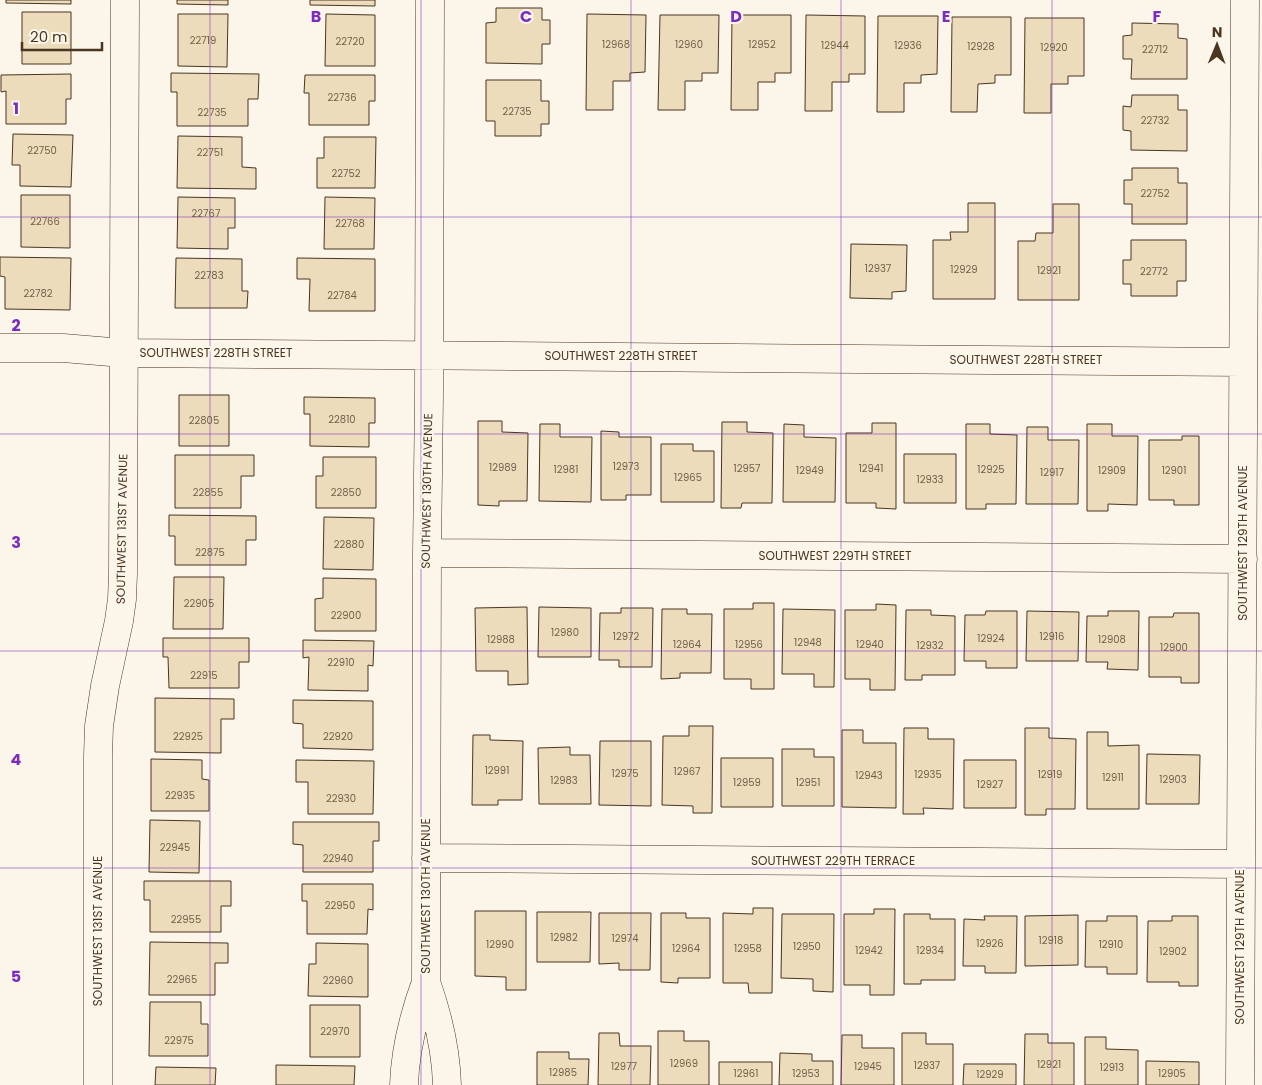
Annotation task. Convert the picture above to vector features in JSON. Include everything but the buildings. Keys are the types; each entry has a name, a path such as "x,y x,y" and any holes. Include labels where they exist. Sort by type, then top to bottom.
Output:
{"street":[{"name":"SOUTHWEST 131ST AVENUE","path":"98,1085 99,726 122,599 125,0"},
{"name":"SOUTHWEST 130TH AVENUE","path":"404,1085 406,1058 413,1024 426,982 430,0"},
{"name":"SOUTHWEST 129TH AVENUE","path":"1240,1085 1245,0"},
{"name":"SOUTHWEST 228TH STREET","path":"0,348 63,348 123,352 1243,362"},
{"name":"SOUTHWEST 229TH STREET","path":"427,553 1243,559"},
{"name":"SOUTHWEST 229TH TERRACE","path":"426,858 1241,864"},
{"name":"SOUTHWEST 130TH AVENUE","path":"426,982 437,1012 442,1036 447,1085"}]}
